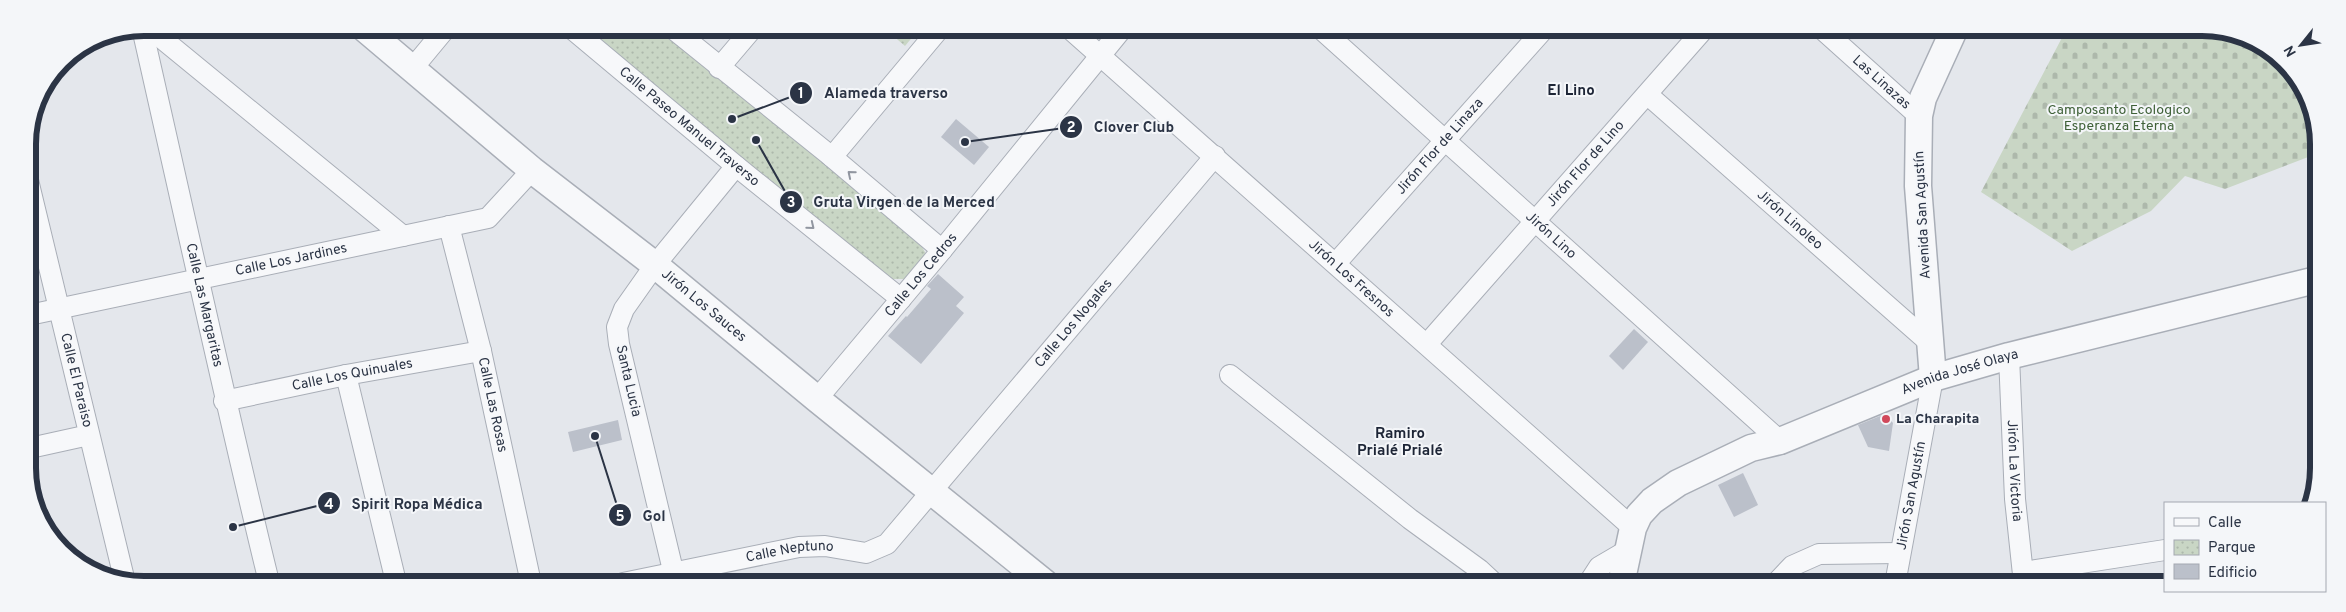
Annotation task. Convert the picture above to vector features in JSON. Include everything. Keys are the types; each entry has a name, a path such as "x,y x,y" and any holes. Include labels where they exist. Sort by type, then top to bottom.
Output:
{"street":[{"name":"Calle Las Margaritas","path":"144,36 200,280 224,401 268,576"},
{"path":"159,36 402,236"},
{"name":"Jirón Los Sauces","path":"373,36 532,170 656,265 817,399 1036,576"},
{"path":"412,69 439,36"},
{"name":"Calle Paseo Manuel Traverso","path":"582,36 736,166 901,299"},
{"path":"681,36 832,157 942,250"},
{"path":"719,68 746,36"},
{"path":"832,157 933,36"},
{"name":"Jirón Los Fresnos","path":"1079,36 1427,344 1631,539"},
{"name":"Calle Los Cedros","path":"817,399 942,250 1116,36"},
{"name":"Jirón Lino","path":"1329,36 1780,441"},
{"name":"Jirón Flor de Linaza","path":"1336,263 1538,36"},
{"name":"Jirón Flor de Lino","path":"1427,344 1698,36"},
{"name":"Las Linazas","path":"1830,36 1919,116"},
{"name":"Avenida San Agustín","path":"1933,378 1918,186 1919,116 1923,98 1951,36"},
{"name":"Jirón Linoleo","path":"1648,95 1931,344"},
{"name":"Calle Los Nogales","path":"932,491 1215,156"},
{"name":"Santa Lucia","path":"675,576 617,335 620,318 624,309 656,265 736,166"},
{"name":"Calle Los Jardines","path":"36,313 488,218 532,170"},
{"name":"Calle El Paraiso","path":"36,215 123,574"},
{"name":"Calle Las Rosas","path":"449,226 481,351 529,576"},
{"name":"Avenida José Olaya","path":"1623,576 1631,539 1639,515 1652,501 1678,483 1751,448 1780,441 1933,378 2010,356 2310,281"},
{"name":"Calle Los Quinuales","path":"224,401 346,374 481,351"},
{"name":"Jirón La Victoria","path":"2010,356 2015,498 2023,576"},
{"path":"346,374 395,576"},
{"path":"1230,375 1410,519 1486,576"},
{"name":"Jirón San Agustín","path":"1896,576 1933,378"},
{"path":"36,447 89,435"},
{"name":"Calle Neptuno","path":"679,576 799,547 825,546 866,553 875,550 887,544 932,491"},
{"path":"1593,576 1599,567 1631,539"},
{"path":"2033,576 2164,550"},
{"path":"1783,576 1792,566 1818,554 1899,553"}],"green space":[{"path":"592,36 672,36 917,238 926,254 906,279 887,279"},
{"path":"893,36 913,36 905,46"},
{"name":"Camposanto Ecologico Esperanza Eterna","path":"2063,36 2202,36 2223,38 2250,47 2268,59 2276,66 2276,70 2280,70 2287,78 2302,103 2306,116 2310,137 2310,156 2225,189 2185,176 2151,211 2072,251 1981,192"}],"building":[{"path":"956,119 989,147 974,165 941,137"},
{"path":"938,274 964,297 956,306 964,313 921,364 888,336 931,289 927,286"},
{"path":"1634,329 1648,342 1623,370 1609,356"},
{"path":"1885,414 1893,423 1889,451 1868,447 1858,425"},
{"path":"618,420 622,440 573,452 568,432"},
{"path":"1743,473 1758,505 1734,517 1718,485"}],"place":[{"name":"Alameda traverso","path":"732,119"},
{"name":"Gruta Virgen de la Merced","path":"756,140"},
{"name":"Clover Club","path":"965,142"},
{"name":"La Charapita","path":"1886,419"},
{"name":"Gol","path":"595,436"},
{"name":"Spirit Ropa Médica","path":"233,527"}],"district":[{"name":"El Lino","path":"1571,91"},
{"name":"Ramiro Prialé Prialé","path":"1400,442"}]}
